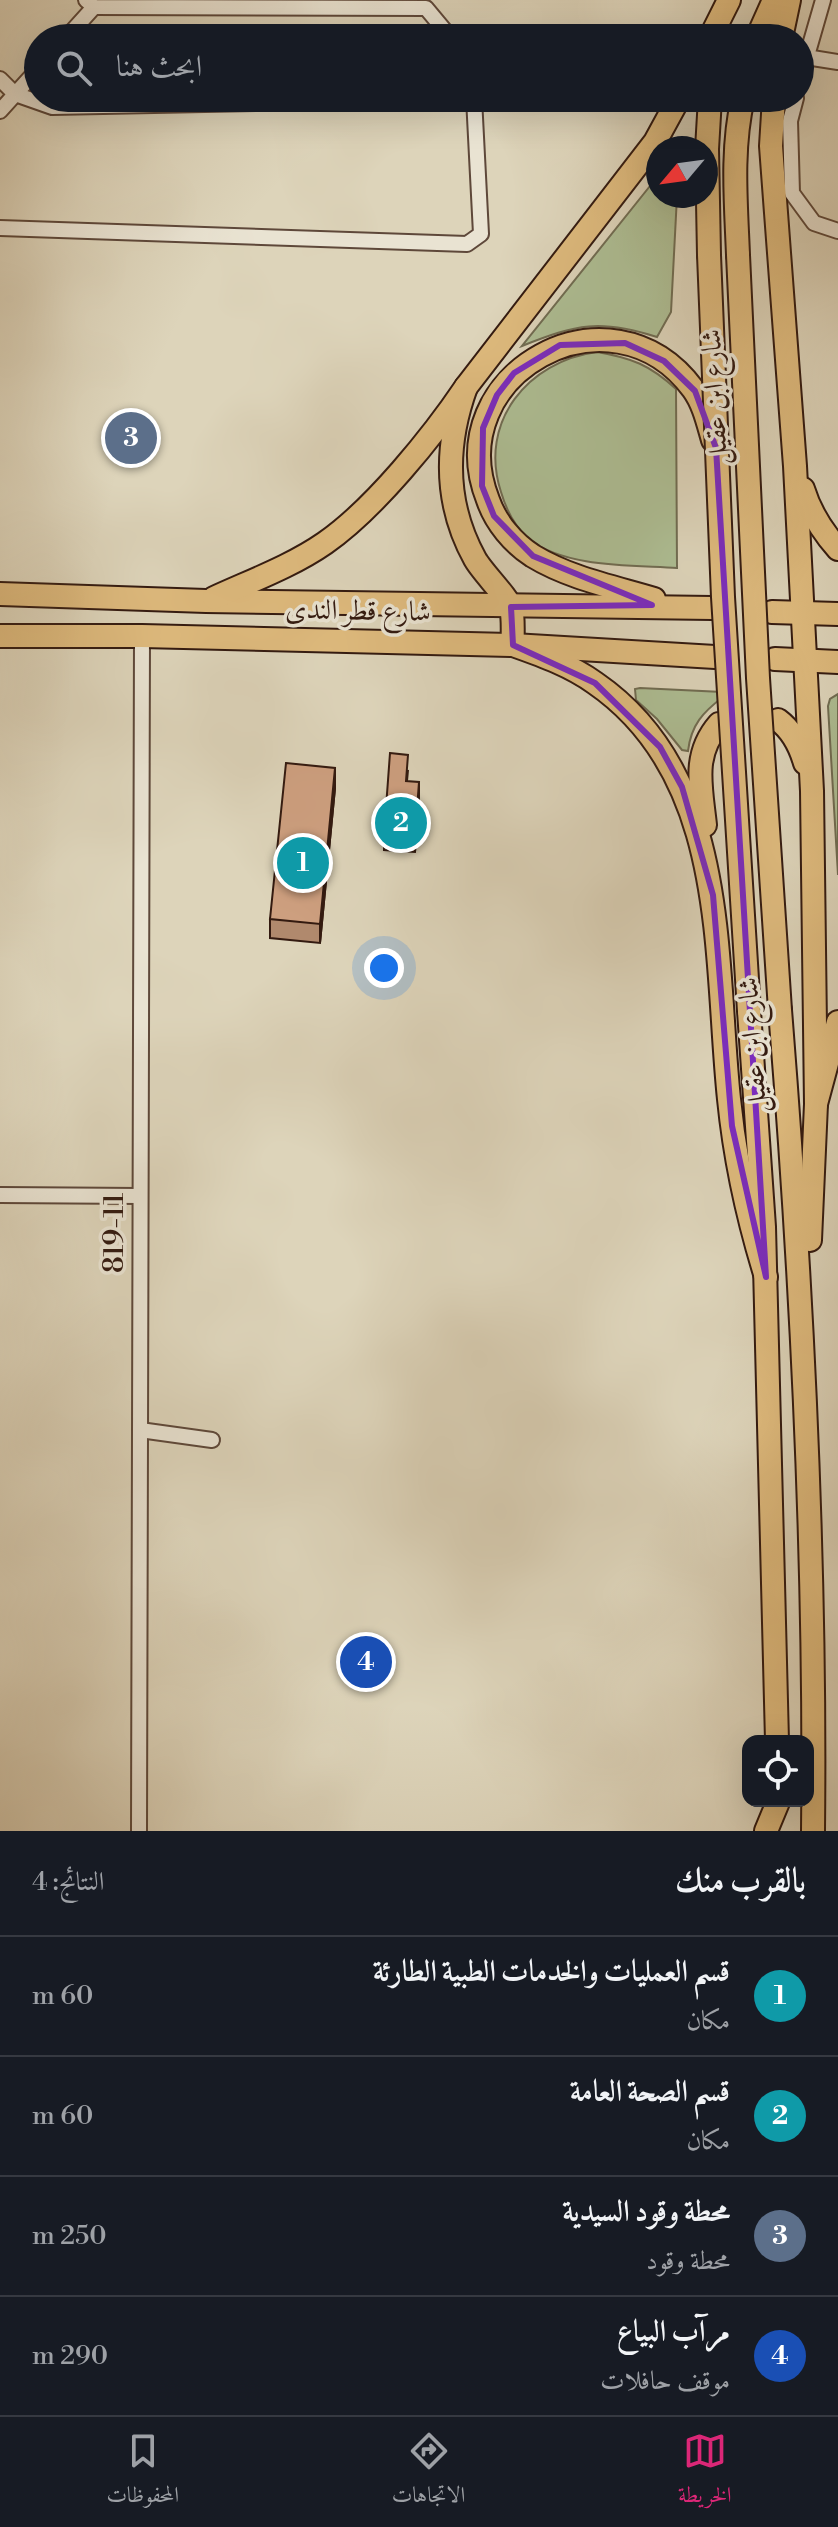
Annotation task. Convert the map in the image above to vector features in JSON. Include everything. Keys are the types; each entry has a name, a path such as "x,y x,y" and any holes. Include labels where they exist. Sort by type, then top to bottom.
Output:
{"main road":[{"path":"717,24 729,0"},
{"path":"729,24 737,0"},
{"path":"763,24 774,0"},
{"path":"784,24 789,0"},
{"path":"206,601 285,566 326,543 372,501 445,418 655,142 671,112"},
{"name":"شارع ابن عقيل","path":"709,112 709,255 716,448 766,1277 777,1735"},
{"name":"شارع ابن عقيل","path":"739,112 735,174 758,678 797,1218 815,1666 814,1760"},
{"path":"774,112 772,160 795,466 812,791 816,1104 803,1373"},
{"path":"678,606 580,576 533,556 512,539 494,516 482,486 479,458 483,428 497,395 514,373 560,345 591,339 644,349 682,376 695,391 716,448"},
{"path":"466,387 450,445 454,504 462,533 476,561 511,607 513,645 556,660 595,683 630,712 660,747 698,830 713,895"},
{"path":"795,466 809,508 825,535 838,549"},
{"name":"شارع قطر الندى","path":"0,594 511,607 712,608"},
{"path":"772,612 838,614"},
{"name":"شارع قطر الندى","path":"3,639 142,636 513,645 715,657"},
{"path":"775,659 838,662"},
{"path":"778,720 800,745 812,791"},
{"path":"719,724 707,738 700,774 732,1126 745,1202 766,1277"},
{"path":"816,1104 838,1022"},
{"path":"814,1760 823,1831"},
{"path":"766,1831 776,1807"},
{"path":"777,1831 778,1807"},
{"name":"شارع ابن عقيل","path":"813,1807 813,1831"}],"street":[{"path":"814,30 823,0"},
{"path":"76,24 90,4 427,4 441,24"},
{"path":"814,58 838,62"},
{"path":"0,79 15,94 24,97"},
{"path":"0,111 24,84"},
{"path":"0,228 467,244 481,234 475,112"},
{"path":"792,112 792,193 814,223 838,231"},
{"name":"819-11","path":"139,1831 142,636"},
{"path":"0,1195 140,1196"},
{"path":"140,1430 212,1440"}],"highlighted area":[{"path":"625,343 664,361 695,391 716,448 766,1277 732,1126 713,895 682,787 660,747 595,683 513,645 511,607 652,605 533,556 494,516 482,486 483,428 497,395 514,373 560,345"}],"green space":[{"path":"646,191 646,208 676,208 671,312 657,337 620,328 589,326 522,346"},
{"path":"597,352 640,364 676,389 677,568 600,563 561,555 529,539 519,529 503,498 496,466 497,442 503,419 514,399 530,382 550,368"},
{"path":"635,689 722,692 723,697 699,720 688,751 682,750 657,719 636,700"},
{"path":"838,694 838,875 828,706 830,699"}],"building":[{"path":"390,753 408,755 406,781 419,782 415,837 384,835"},
{"path":"286,763 335,768 320,924 270,919"}],"place":[{"name":"محطة وقود السيدية","path":"131,438"},
{"name":"قسم الصحة العامة","path":"401,823"},
{"name":"قسم العمليات والخدمات الطبية الطارئة","path":"303,863"},
{"name":"مرآب البياع","path":"366,1662"}]}
